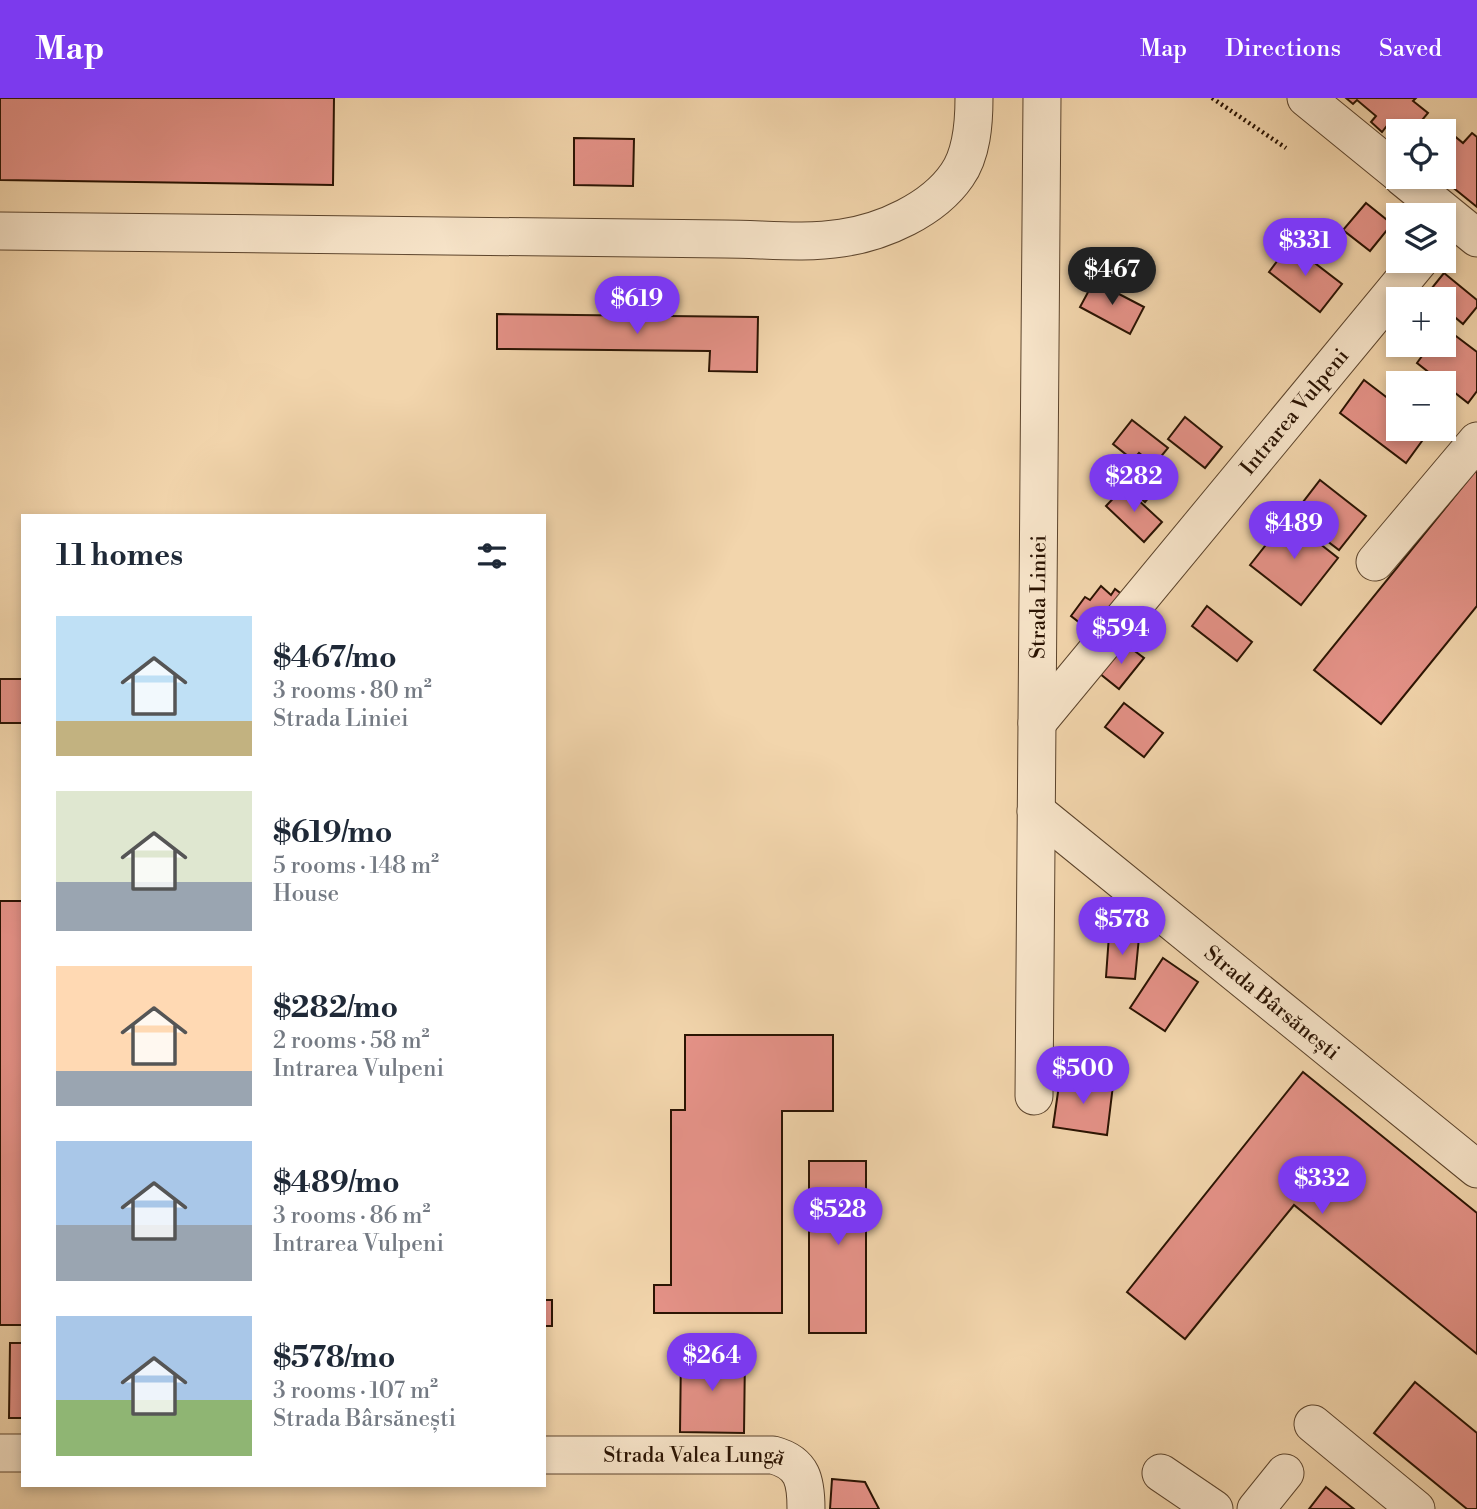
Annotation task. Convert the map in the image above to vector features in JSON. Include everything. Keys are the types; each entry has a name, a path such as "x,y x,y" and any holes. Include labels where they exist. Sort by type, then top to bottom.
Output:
{"street":[{"path":"0,231 842,238 867,232 915,212 939,195 958,175 968,152 974,119 974,98"},
{"name":"Strada Liniei","path":"1034,1096 1042,98"},
{"path":"1312,103 1386,163"},
{"path":"1415,189 1458,229"},
{"name":"Intrarea Vulpeni","path":"1037,723 1409,273"},
{"path":"1375,562 1477,441"},
{"name":"Strada Bârsănești","path":"1036,811 1477,1169"},
{"path":"1313,1424 1416,1509"},
{"path":"0,1453 21,1453"},
{"name":"Strada Valea Lungă","path":"546,1455 773,1455 785,1458 796,1466 804,1484 806,1509"},
{"path":"1161,1473 1214,1509"},
{"path":"1256,1509 1285,1473"}],"path":[{"path":"1212,98 1286,148"}],"building":[{"path":"0,98 334,98 333,185 0,180"},
{"path":"1346,98 1416,98 1413,101 1428,113 1423,119 1386,119 1386,127 1382,132 1371,122 1376,116 1357,100 1353,104"},
{"path":"1472,133 1477,137 1477,207 1455,189 1456,137 1463,143"},
{"path":"574,138 634,139 633,186 574,185"},
{"path":"1366,203 1386,219 1386,231 1370,251 1343,230"},
{"path":"1290,244 1342,284 1320,312 1269,272"},
{"path":"1444,273 1477,300 1477,307 1463,324 1456,318 1456,287 1433,287"},
{"path":"1094,281 1144,307 1130,334 1080,307"},
{"path":"497,314 758,317 757,372 709,371 710,351 497,349"},
{"path":"1456,336 1477,352 1477,391 1468,403 1456,394 1456,371 1427,371 1417,363 1421,357 1456,357"},
{"path":"1364,380 1386,397 1386,441 1422,441 1406,463 1340,413"},
{"path":"1185,417 1222,447 1205,468 1168,439"},
{"path":"1132,420 1168,448 1154,465 1139,453 1133,460 1113,444"},
{"path":"1126,457 1159,485 1145,502 1112,473"},
{"path":"1477,469 1477,606 1381,724 1314,670"},
{"path":"1320,480 1366,516 1339,550 1293,515"},
{"path":"1124,487 1162,522 1144,542 1106,506"},
{"path":"1287,518 1338,558 1301,605 1250,565"},
{"path":"1101,586 1111,595 1115,589 1128,599 1098,637 1071,616 1085,597 1090,600"},
{"path":"1207,606 1252,642 1237,661 1192,626"},
{"path":"1124,643 1144,658 1119,689 1099,673"},
{"path":"0,679 21,679 21,723 0,723"},
{"path":"1124,703 1163,733 1144,757 1105,727"},
{"path":"0,901 21,901 21,1325 0,1325"},
{"path":"1109,935 1139,937 1135,979 1106,977"},
{"path":"1163,958 1198,982 1165,1031 1130,1008"},
{"path":"685,1035 833,1035 833,1111 782,1111 782,1313 654,1313 654,1285 671,1285 671,1110 685,1110"},
{"path":"1303,1072 1477,1213 1477,1354 1294,1205 1185,1339 1127,1292"},
{"path":"1060,1078 1113,1085 1107,1135 1053,1127"},
{"path":"809,1161 866,1161 866,1333 809,1333"},
{"path":"546,1300 552,1300 552,1326 546,1326"},
{"path":"10,1343 21,1343 21,1418 9,1418"},
{"path":"681,1353 745,1354 744,1433 680,1432"},
{"path":"1415,1382 1477,1433 1477,1509 1467,1509 1374,1433"},
{"path":"832,1479 865,1482 879,1509 830,1509"},
{"path":"1326,1487 1354,1509 1309,1509"}]}
